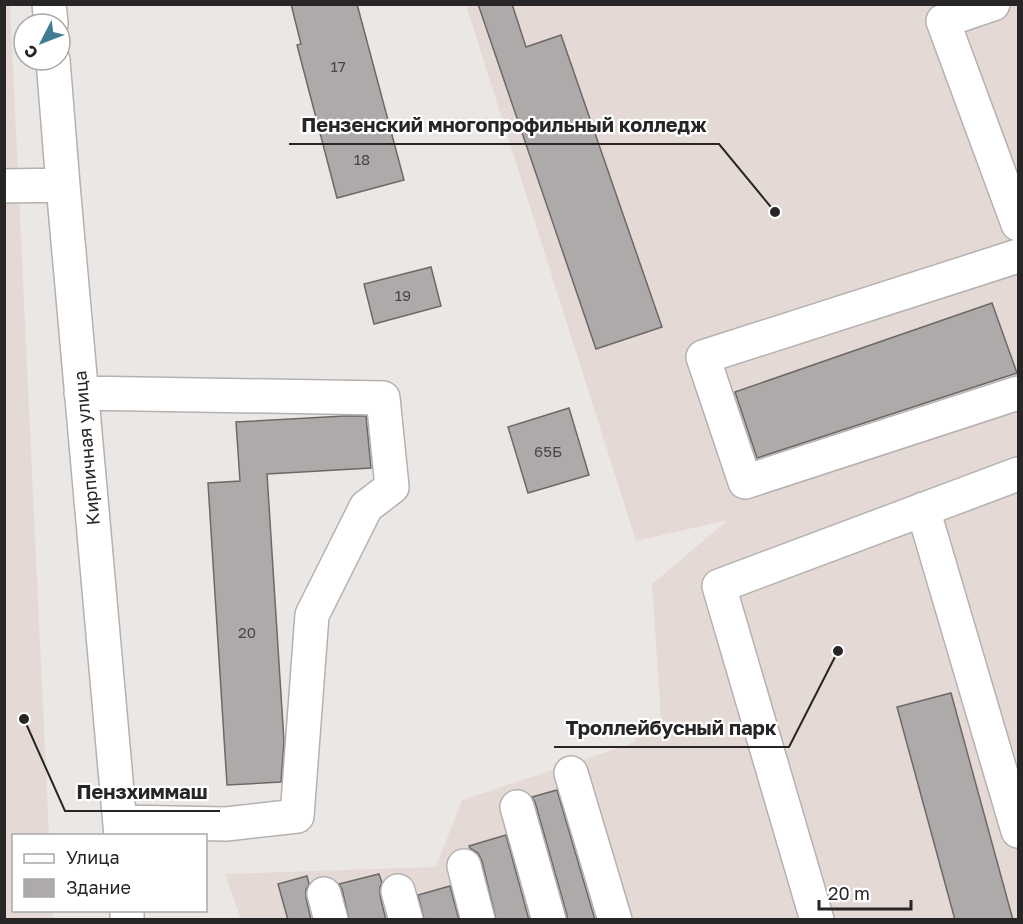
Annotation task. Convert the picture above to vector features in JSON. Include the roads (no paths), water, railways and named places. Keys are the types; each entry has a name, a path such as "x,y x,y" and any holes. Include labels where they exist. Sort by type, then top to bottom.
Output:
{"street":[{"path":"993,4 940,13 1018,224"},
{"name":"Кирпичная улица","path":"54,72 120,829"},
{"path":"4,186 63,185"},
{"path":"1018,256 703,357 745,482 1018,393"},
{"path":"81,393 383,398 392,487 366,507 312,615 297,816 226,824 120,829"},
{"path":"817,920 719,586 1018,474"},
{"path":"922,509 1018,831"},
{"path":"572,773 615,920"},
{"path":"517,807 549,920"},
{"path":"464,866 478,920"}],"place":[{"name":"Пензенский многопрофильный колледж","path":"775,212"},
{"name":"Троллейбусный парк","path":"838,651"},
{"name":"Пензхиммаш","path":"24,719"}]}
